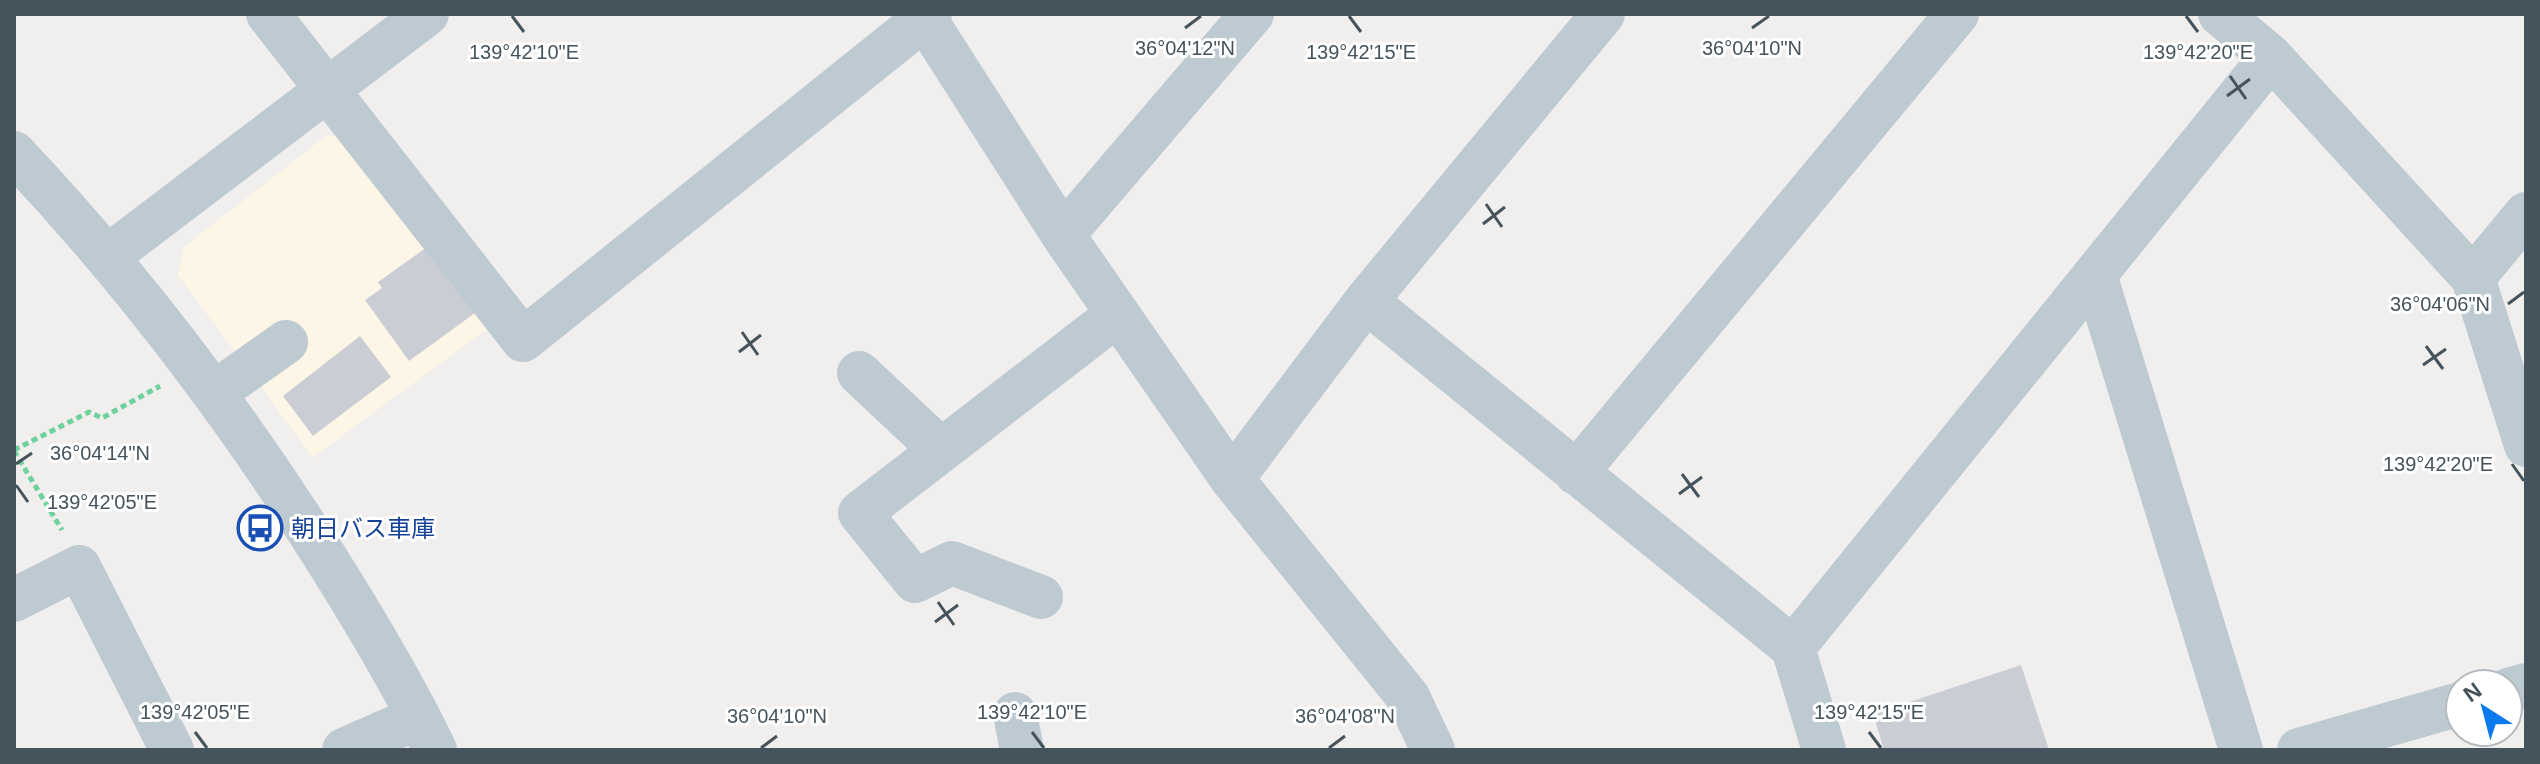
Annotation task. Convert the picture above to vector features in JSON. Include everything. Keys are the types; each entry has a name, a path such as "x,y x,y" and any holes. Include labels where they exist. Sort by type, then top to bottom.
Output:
{"street":[{"path":"268,14 523,340 926,16 1063,235 1232,479 1408,697 1433,750"},
{"path":"107,257 427,14"},
{"path":"1063,235 1252,14"},
{"path":"1232,479 1366,301 1603,14"},
{"path":"1576,473 1957,14"},
{"path":"2220,14 2271,57 2473,278 2526,445"},
{"path":"1793,648 2271,57"},
{"path":"14,153 107,257 214,393 309,531 354,603 427,733 344,750"},
{"path":"2473,278 2526,214"},
{"path":"2095,275 2241,750"},
{"path":"1366,301 1793,648 1824,750"},
{"path":"1041,597 952,563 915,581 860,513 1118,314"},
{"path":"214,393 286,342"},
{"path":"859,373 941,450"},
{"path":"14,600 79,567 172,750"},
{"path":"2299,750 2444,709"}],"path":[{"path":"79,567 63,532 14,451 89,412 102,418 161,385"}],"shaded area":[{"path":"327,135 345,139 490,327 313,457 178,275 184,247"}],"building":[{"path":"427,247 475,313 409,361 365,300 382,288 378,282"},
{"path":"360,336 391,377 313,436 283,396"},
{"path":"2021,665 2049,750 1884,750 1873,714"}],"place":[{"name":"朝日バス車庫","path":"260,528"}]}
